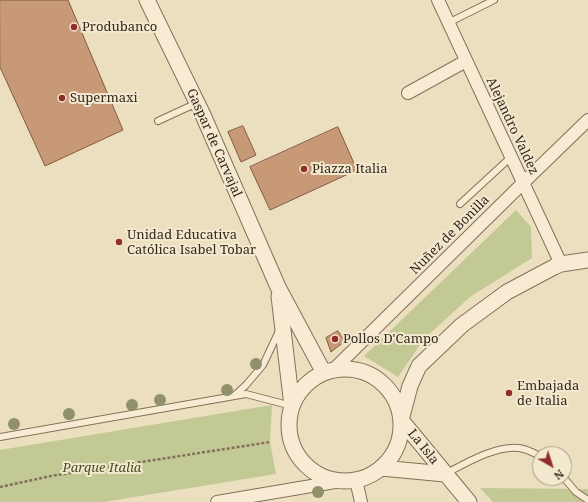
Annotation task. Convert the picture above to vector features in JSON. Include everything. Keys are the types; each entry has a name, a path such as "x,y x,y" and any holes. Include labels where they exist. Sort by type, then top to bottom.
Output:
{"street":[{"name":"Gaspar de Carvajal","path":"147,0 197,103 278,288 329,371"},
{"name":"Alejandro Valdez","path":"438,0 561,264"},
{"path":"408,93 466,61"},
{"name":"Nuñez de Bonilla","path":"329,371 588,120"},
{"path":"402,420 410,386 420,366 462,325 507,292 561,264 588,260"},
{"name":"Gaspar de Carvajal","path":"278,288 292,406 289,423 291,440 298,456 309,469 324,477 341,481 356,480 369,476 381,468 393,455 400,438 402,420 397,401 386,385 371,374 352,369 329,371 310,380 299,392 292,406"},
{"name":"La Isla","path":"402,420 469,502"},
{"name":"La Isla","path":"381,468 445,474"},
{"path":"356,480 361,502"},
{"path":"217,502 341,481"}],"lane":[{"path":"448,23 494,0"},
{"path":"158,121 197,103"},
{"path":"460,204 511,157"},
{"path":"235,396 263,365 283,324"},
{"path":"0,436 246,394 292,406"},
{"path":"445,474 483,456 505,448 520,448 532,453"},
{"path":"571,486 576,492 588,500"}],"path":[{"path":"0,487 51,476 270,442"}],"green space":[{"path":"516,210 531,227 532,258 470,297 424,339 398,377 364,356"},
{"name":"Parque Italia","path":"272,405 270,442 276,474 104,502 0,502 0,450"},
{"path":"480,488 588,489 588,502 493,502"}],"building":[{"name":"Supermaxi","path":"0,0 68,0 123,130 45,166 0,67"},
{"path":"243,126 256,155 241,162 228,132"},
{"name":"Piazza Italia","path":"338,127 357,170 270,210 250,167"},
{"name":"Pollos D'Campo","path":"338,331 345,341 331,352 326,338"}],"place":[{"name":"Produbanco","path":"74,27"},
{"name":"Supermaxi","path":"62,98"},
{"name":"Piazza Italia","path":"304,169"},
{"name":"Unidad Educativa Católica Isabel Tobar","path":"119,242"},
{"name":"Pollos D'Campo","path":"335,339"},
{"name":"Embajada de Italia","path":"509,393"}]}
